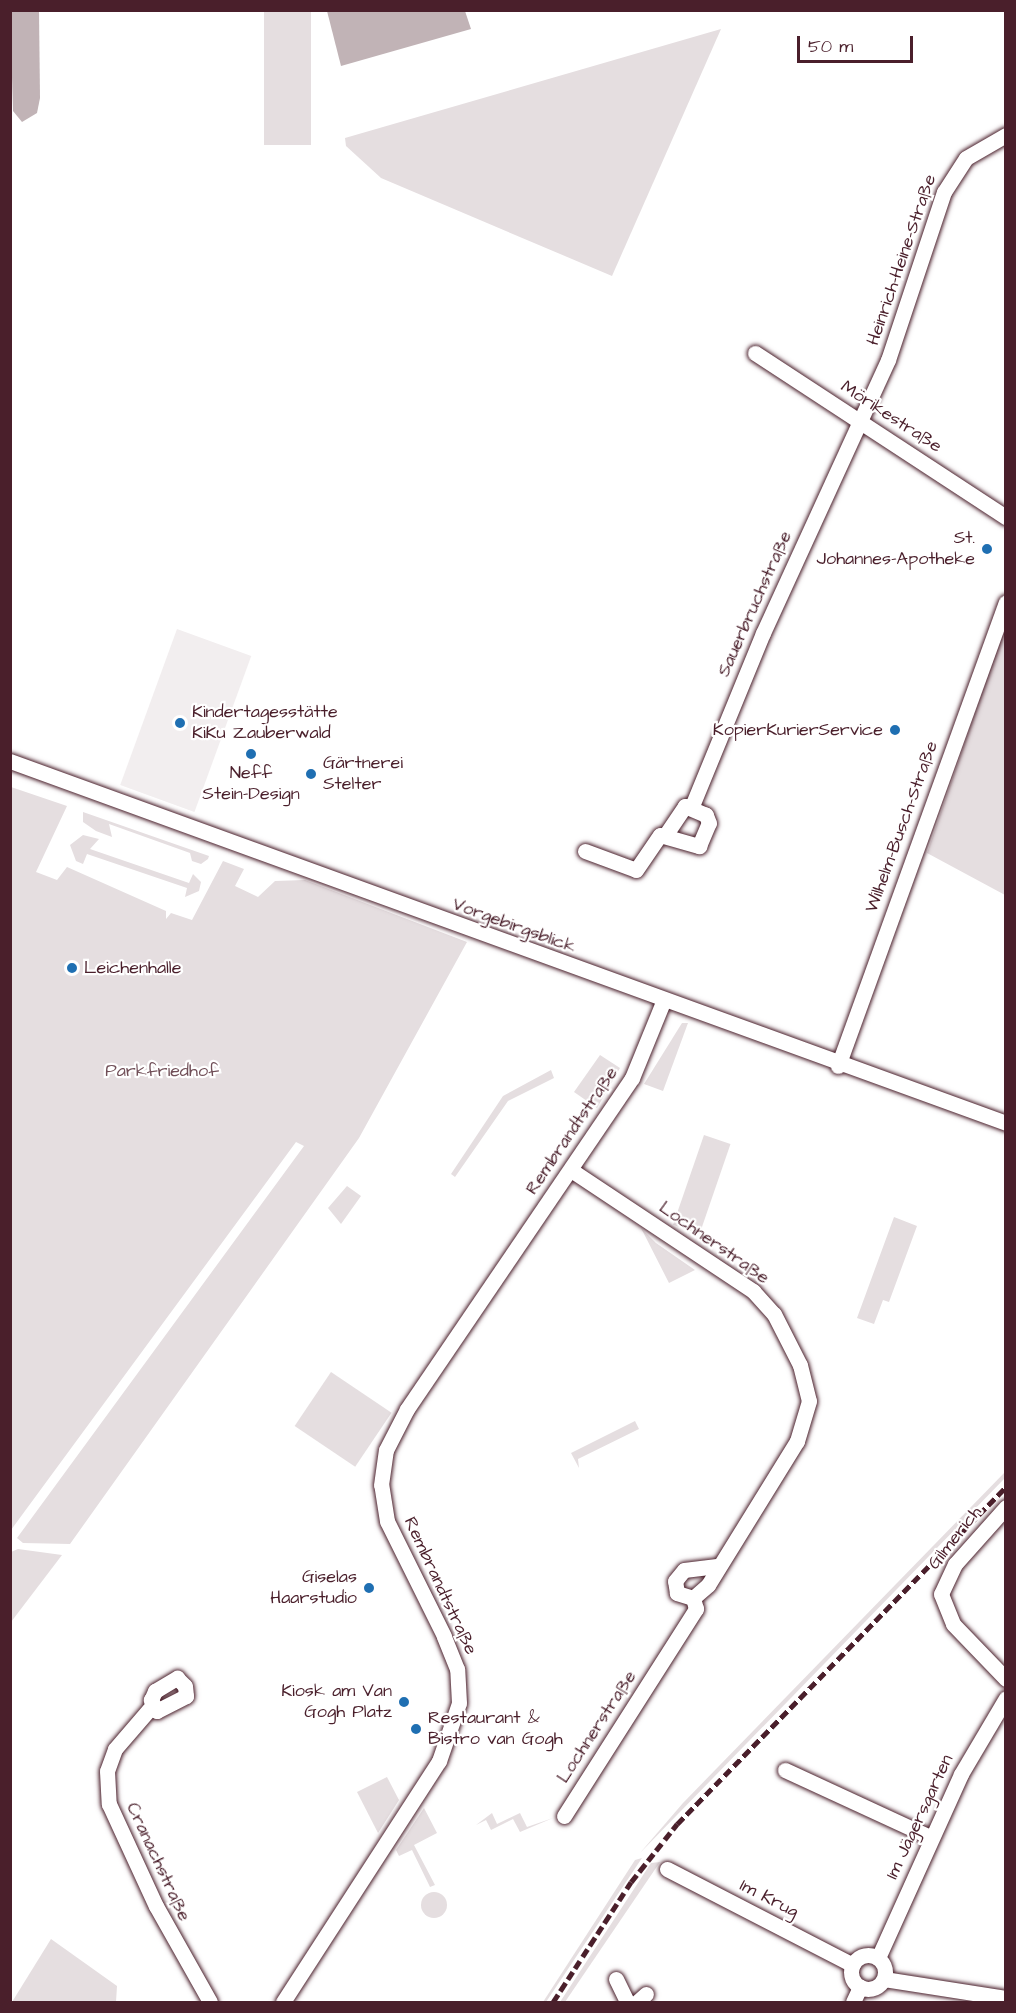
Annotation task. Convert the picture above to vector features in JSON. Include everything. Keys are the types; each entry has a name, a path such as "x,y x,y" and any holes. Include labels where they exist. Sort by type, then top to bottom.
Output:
{"street":[{"name":"Heinrich-Heine-Straße","path":"858,419 906,316 944,192 972,152 1005,135"},
{"name":"Mörikestraße","path":"754,354 858,419 1005,517"},
{"name":"Sauerbruchstraße","path":"585,851 636,870 656,836 667,833 679,810 692,806 858,419"},
{"name":"Wilhelm-Busch-Straße","path":"837,1065 1005,602"},
{"name":"Vorgebirgsblick","path":"10,761 663,1002 1005,1123"},
{"path":"667,833 699,846 709,824 706,815 692,806"},
{"name":"Rembrandtstraße","path":"283,2002 439,1761 459,1703 457,1669 444,1636 387,1521 381,1485 386,1450 407,1409 632,1078 663,1002"},
{"name":"Lochnerstraße","path":"564,1816 696,1609 693,1598 708,1585 717,1566 797,1441 809,1401 800,1365 774,1314 753,1291 571,1170"},
{"name":"Gilmerich","path":"1003,1512 955,1564 941,1594 953,1624 1005,1679"},
{"path":"693,1598 677,1593 679,1574 717,1566"},
{"name":"Im Jägersgarten","path":"878,1958 930,1837 999,1719 1005,1698"},
{"name":"Cranachstraße","path":"152,1706 111,1760 109,1804 156,1906 210,2002"},
{"path":"785,1770 930,1837"},
{"name":"Im Krug","path":"667,1869 853,1965"},
{"path":"864,1956 878,1958 884,1978 873,1988 860,1987 852,1977 853,1965 864,1956"},
{"path":"884,1978 997,1999"},
{"path":"616,1979 627,2002"},
{"path":"853,2002 860,1987"}],"shaded area":[{"path":"10,11 39,11 40,98 37,113 22,122 13,111"},
{"path":"327,11 465,11 471,29 341,66"},
{"name":"Kindertagesstätte KiKu Zauberwald","path":"177,629 251,656 194,812 120,785"}],"green space":[{"path":"264,11 311,11 311,145 264,145"},
{"path":"721,29 612,276 381,178 346,146 345,138"},
{"path":"1005,626 1005,895 927,853"},
{"name":"Parkfriedhof","path":"11,787 67,806 36,872 57,880 67,867 166,911 166,919 171,913 192,920 223,861 244,869 235,886 258,897 275,881 305,880 467,942 359,1138 70,1544 23,1543 17,1538 304,1146 296,1142 11,1530"},
{"path":"83,812 209,856 208,859 201,864 192,861 190,853 109,824 112,837 96,831 83,822"},
{"path":"83,835 99,839 90,849 189,883 193,874 201,882 199,891 185,897 187,888 87,854 83,864 76,861 70,845"},
{"path":"682,1023 688,1023 663,1091 644,1084"},
{"path":"600,1055 620,1068 597,1108 574,1092"},
{"path":"551,1070 554,1078 508,1101 455,1177 451,1174 503,1096"},
{"path":"704,1135 730,1144 700,1234 673,1225"},
{"path":"347,1186 361,1196 341,1224 328,1208"},
{"path":"894,1217 917,1226 889,1302 883,1300 874,1324 857,1318"},
{"path":"641,1228 656,1243 695,1270 669,1283"},
{"path":"331,1372 392,1413 355,1467 295,1426"},
{"path":"635,1421 639,1429 578,1459 579,1468 571,1453"},
{"path":"1005,1472 1005,1478 640,1853 683,1803"},
{"path":"18,1549 62,1555 11,1622 11,1552"},
{"path":"387,1777 399,1800 378,1833 357,1792"},
{"path":"424,1808 437,1833 414,1845 435,1885 430,1887 412,1850 399,1856 396,1850"},
{"path":"492,1813 497,1824 520,1813 527,1827 553,1818 520,1832 513,1819 491,1830 486,1820 476,1825"},
{"path":"642,1858 546,2002 543,2002 635,1860"},
{"path":"660,1862 565,2002 560,2002 651,1863"},
{"path":"434,1892 443,1896 447,1905 443,1914 434,1918 425,1914 421,1905 425,1896"},
{"path":"51,1939 117,1986 116,2002 12,2002"}],"railway":[{"path":"553,2002 631,1882 677,1824 1006,1487"}],"place":[{"name":"St. Johannes-Apotheke","path":"987,549"},
{"name":"Kindertagesstätte KiKu Zauberwald","path":"180,723"},
{"name":"KopierKurierService","path":"895,730"},
{"name":"Neff Stein-Design","path":"251,754"},
{"name":"Gärtnerei Stelter","path":"311,774"},
{"name":"Leichenhalle","path":"72,968"},
{"name":"Giselas Haarstudio","path":"369,1588"},
{"name":"Kiosk am Van Gogh Platz","path":"404,1702"},
{"name":"Restaurant & Bistro van Gogh","path":"416,1729"}]}
